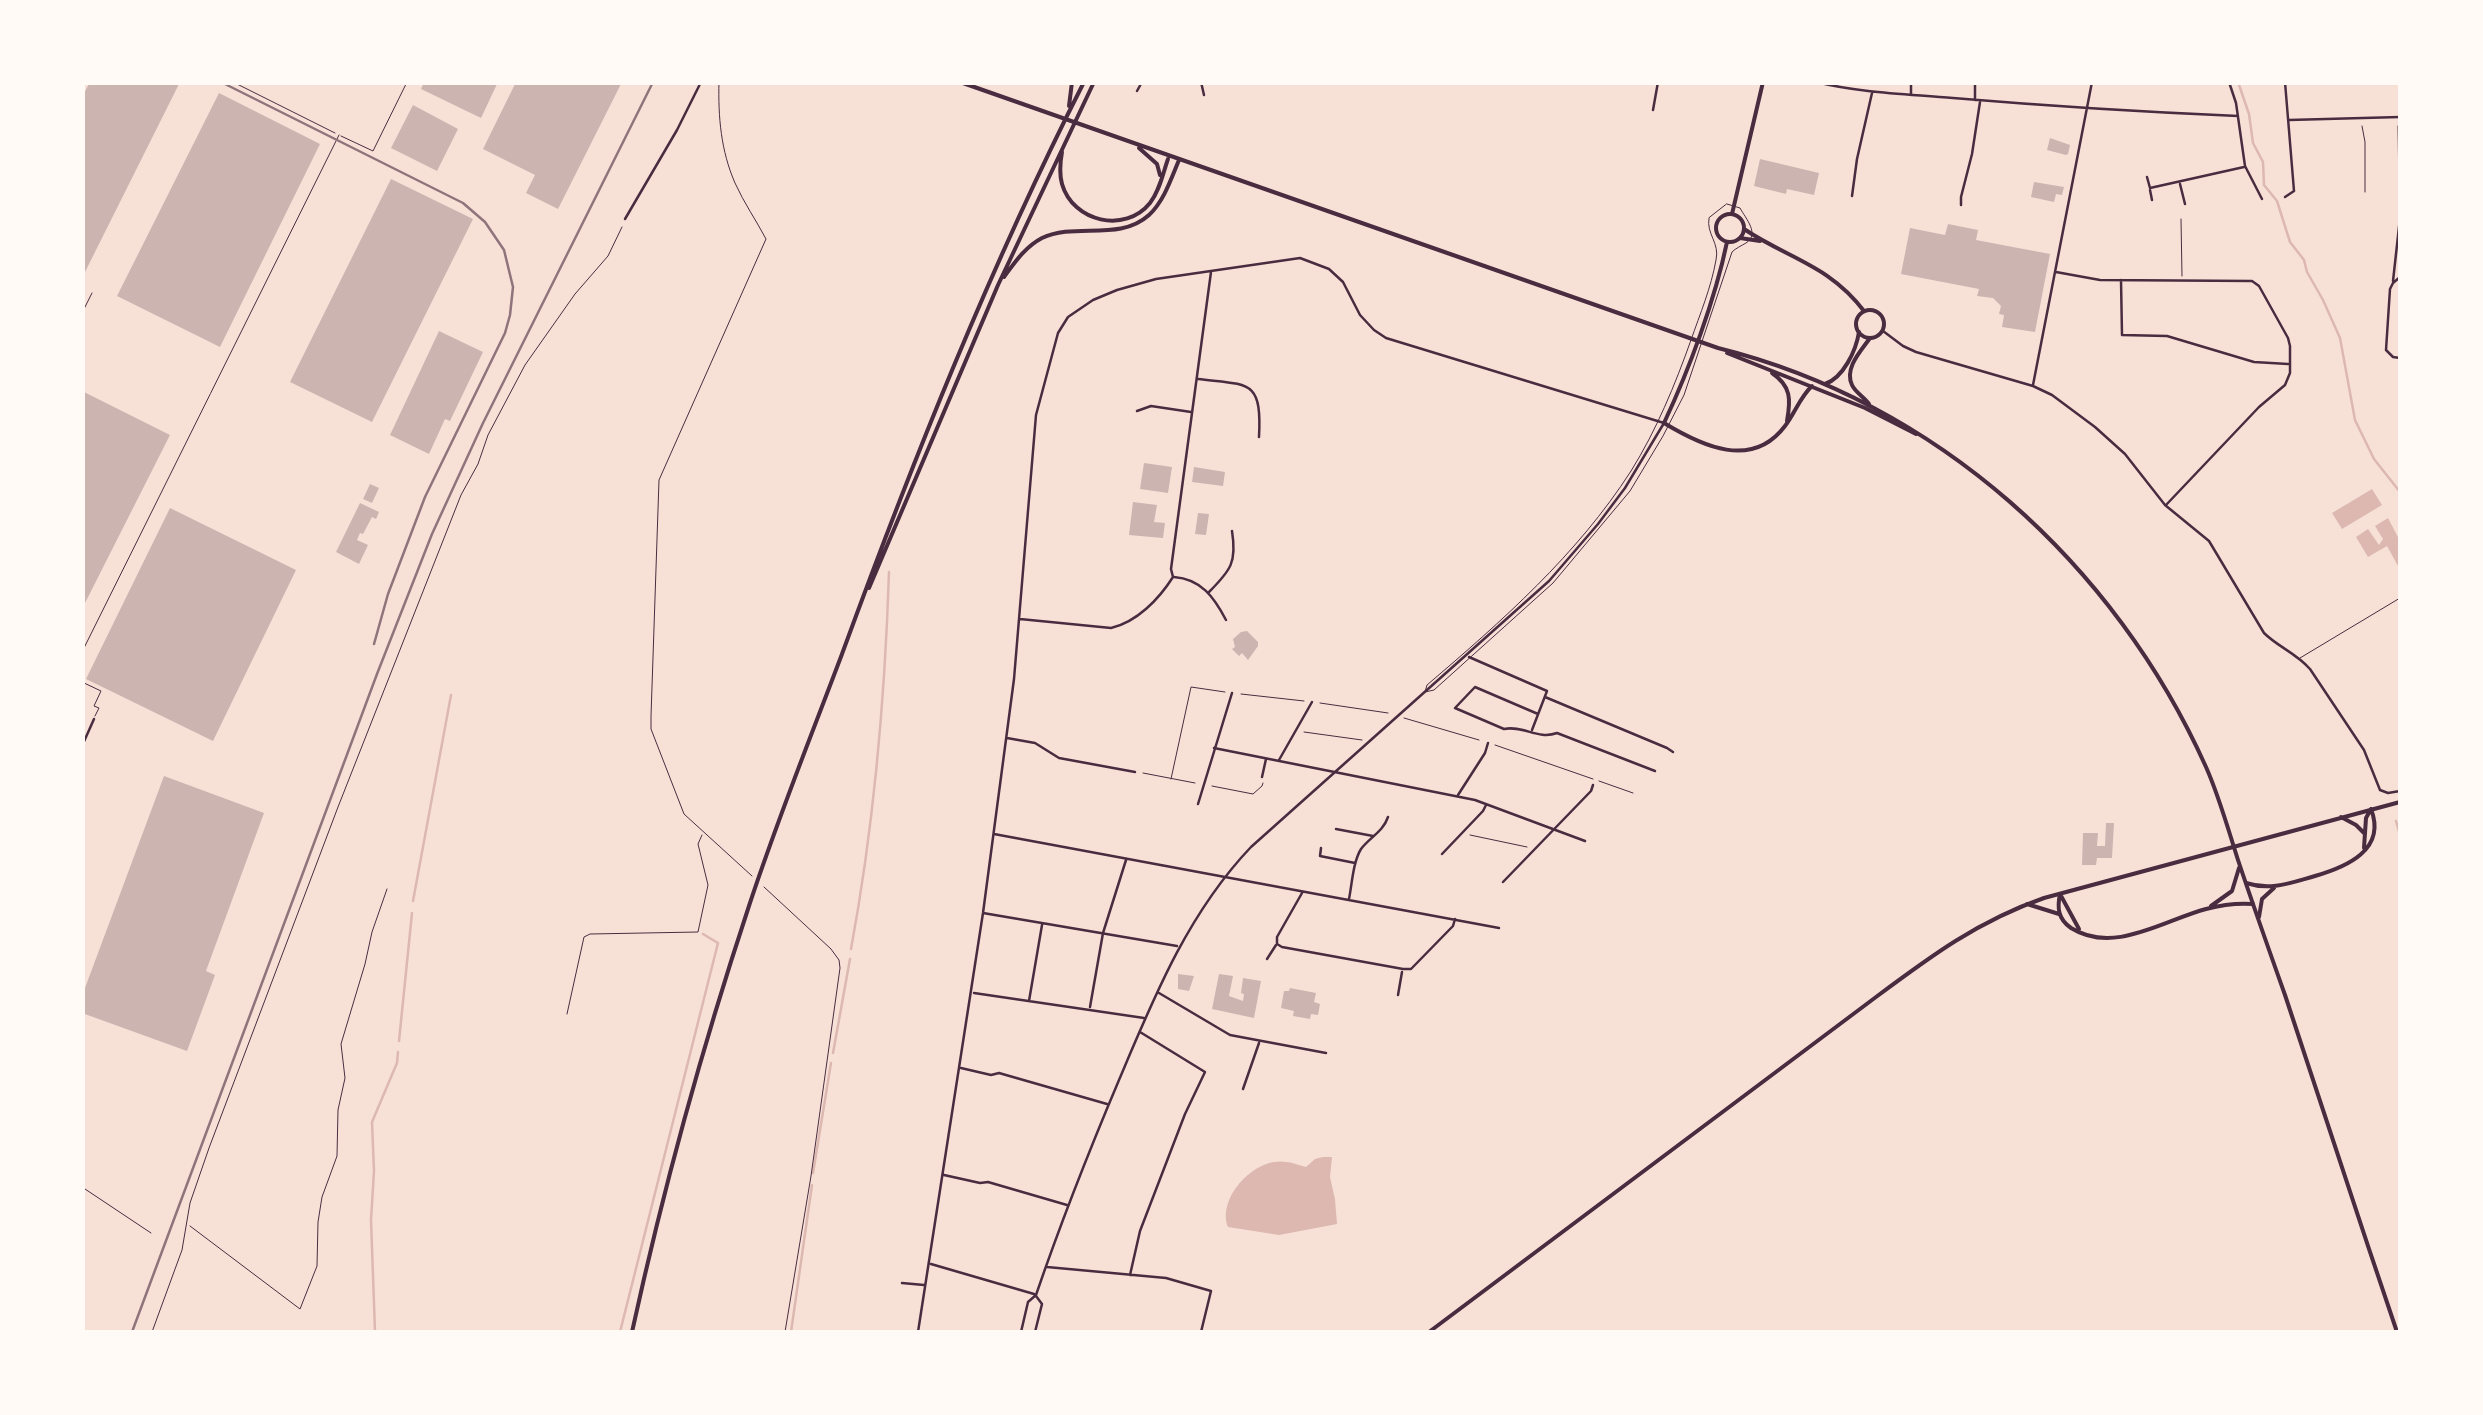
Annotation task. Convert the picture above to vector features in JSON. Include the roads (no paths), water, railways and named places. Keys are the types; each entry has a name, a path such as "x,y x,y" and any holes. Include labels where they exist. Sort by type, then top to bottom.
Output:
{"main road":[{"path":"1067,115 1072,82"},
{"path":"632,1332 678,1146 748,908 927,429 996,268 1084,82"},
{"path":"840,657 998,285 1094,82"},
{"path":"1732,214 1763,82"},
{"path":"962,83 1718,348 1865,408 1924,438"},
{"path":"1064,143 1060,180 1072,202 1084,214 1098,220 1129,218 1148,205 1168,157"},
{"path":"1136,146 1156,164 1160,183"},
{"path":"998,285 1019,256 1041,239 1064,232 1117,230 1146,218 1162,199 1178,160"},
{"path":"1740,238 1744,229 1741,219 1732,214 1722,216 1715,227 1718,237 1727,242 1740,238 1765,242"},
{"path":"1744,229 1828,275 1864,312"},
{"path":"1727,242 1678,394 1660,422 1720,449 1752,450 1768,444 1786,425 1812,386"},
{"path":"1824,384 1839,374 1856,344 1859,316 1872,310 1881,315 1883,331 1870,338 1856,357 1850,374 1854,388 1869,404"},
{"path":"1859,332 1870,338"},
{"path":"1718,348 1824,384 1910,427 2032,521 2084,574 2145,652 2207,768 2397,1332"},
{"path":"1762,367 1786,386 1790,404 1786,425"},
{"path":"1429,1332 1950,942 2027,904 2400,802"},
{"path":"2364,850 2366,818 2372,809"},
{"path":"2259,917 2262,899 2275,888 2357,859 2371,844 2372,809"},
{"path":"2341,817 2365,834"},
{"path":"2207,908 2232,891 2239,863"},
{"path":"2246,883 2275,888"},
{"path":"2059,914 2060,894"},
{"path":"2060,894 2082,932"},
{"path":"2027,904 2059,914 2068,925 2101,938 2129,935 2207,908 2253,904"}],"street":[{"path":"624,219 701,82"},
{"path":"1136,90 1142,82"},
{"path":"1201,82 1204,95"},
{"path":"1653,110 1658,82"},
{"path":"1816,82 1872,92 2238,116"},
{"path":"1911,82 1911,94"},
{"path":"1961,205 1972,154 1978,100 1975,82"},
{"path":"2033,386 2092,82"},
{"path":"2230,82 2245,166 2262,199"},
{"path":"2285,197 2294,191 2286,82"},
{"path":"1852,196 1856,159 1872,92"},
{"path":"2288,120 2399,117"},
{"path":"2150,188 2245,166"},
{"path":"2147,176 2152,200"},
{"path":"2180,182 2185,204"},
{"path":"2393,283 2400,218"},
{"path":"918,1332 984,913 1014,678 1036,415 1058,333 1068,317 1093,300 1156,279 1300,258 1312,260 1330,269 1343,282 1360,315 1386,338 1660,422 1625,488 1549,581 1250,847 1224,877 1178,946 1157,992 1068,1205 1036,1295 1028,1302 1020,1332"},
{"path":"1019,618 1124,626 1162,595 1172,577 1211,271"},
{"path":"2056,272 2095,279 2250,280 2257,283 2288,338 2290,364 2285,386 2165,506"},
{"path":"2400,276 2390,289 2386,350 2392,357 2400,358"},
{"path":"2121,280 2122,335 2167,336 2254,362 2290,364"},
{"path":"1883,331 1916,352 2033,386 2068,406 2116,444 2165,506 2209,541 2264,633 2300,658 2356,738 2380,790 2400,791"},
{"path":"1197,378 1240,384 1254,393 1260,405 1259,437"},
{"path":"1137,411 1151,406 1192,412"},
{"path":"1208,593 1232,565 1232,531"},
{"path":"1172,577 1196,582 1218,605 1226,620"},
{"path":"1468,655 1547,691 1531,731"},
{"path":"1538,714 1475,688 1456,708 1504,729 1512,727 1545,737 1557,732 1655,771"},
{"path":"1198,804 1232,692"},
{"path":"1545,697 1673,752"},
{"path":"1278,761 1312,702"},
{"path":"82,746 94,719"},
{"path":"1006,738 1034,743 1059,758 1135,772"},
{"path":"1458,796 1486,753 1488,743"},
{"path":"1214,748 1458,796 1585,841"},
{"path":"1262,777 1266,759"},
{"path":"1503,882 1593,785"},
{"path":"1442,854 1487,804"},
{"path":"1349,900 1362,848 1386,825 1388,817"},
{"path":"1336,828 1375,836"},
{"path":"993,834 1499,928"},
{"path":"1322,848 1320,856 1356,863"},
{"path":"1090,1010 1103,934 1126,859"},
{"path":"1268,959 1302,891"},
{"path":"984,913 1178,946"},
{"path":"1276,944 1411,969 1453,926 1455,919"},
{"path":"1029,1001 1043,924"},
{"path":"1398,996 1403,970"},
{"path":"1157,992 1224,1032 1326,1053"},
{"path":"971,993 1146,1018"},
{"path":"1130,1275 1140,1231 1184,1114 1206,1072 1140,1032"},
{"path":"1243,1088 1260,1041"},
{"path":"960,1068 991,1075 998,1072 1109,1105"},
{"path":"942,1175 988,1182 1068,1205"},
{"path":"929,1264 1036,1295 1042,1304 1035,1332"},
{"path":"1046,1267 1180,1281 1210,1291 1200,1332"},
{"path":"902,1283 925,1286"}],"lane":[{"path":"233,82 373,151 407,82"},
{"path":"82,652 339,134"},
{"path":"2181,218 2182,280"},
{"path":"82,312 92,293"},
{"path":"2300,658 2400,598"},
{"path":"82,682 101,691 94,706 99,708 94,719"}],"waterway":[{"path":"2238,82 2249,114 2253,143 2263,162 2264,185 2277,201 2290,242 2304,260 2340,338 2355,420 2374,459 2400,492"},
{"path":"851,949 877,761 889,572"},
{"path":"413,901 451,695"},
{"path":"2396,821 2400,835"},
{"path":"399,1041 412,913"},
{"path":"620,1332 718,943 703,934"},
{"path":"833,1053 850,959"},
{"path":"375,1332 372,1122 398,1052"},
{"path":"813,1173 831,1063"},
{"path":"791,1332 812,1185"}],"railway":[{"path":"221,82 463,203 485,222 504,250 513,287 505,333 425,497 388,594 374,644"},
{"path":"132,1332 432,534 653,82"}]}
